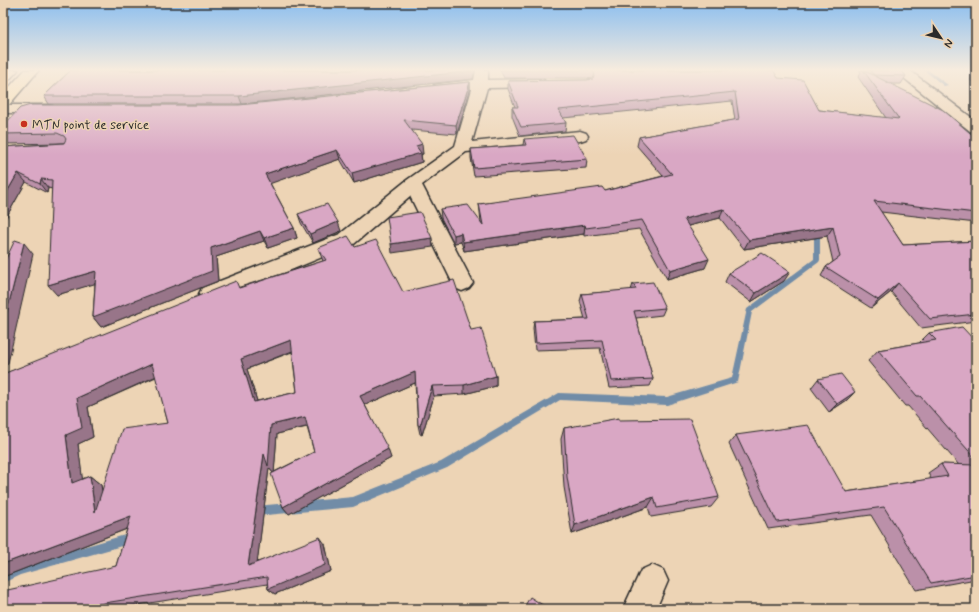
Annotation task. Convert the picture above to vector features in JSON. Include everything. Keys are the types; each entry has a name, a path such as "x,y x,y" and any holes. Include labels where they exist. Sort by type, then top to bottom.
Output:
{"street":[{"path":"462,148 476,99"},
{"path":"938,99 976,128"},
{"path":"3,109 59,109"},
{"path":"193,301 347,239 413,184 462,148 580,136"},
{"path":"413,184 462,283"},
{"path":"639,609 652,581"}],"building":[{"path":"304,99 465,99 456,125 404,120 422,144 416,146 421,153 352,173 337,150 265,174 294,228 264,238 260,231 211,248 212,271 93,317 96,271 48,285 52,180 41,179 40,184 18,173 3,199 3,147 64,143 66,139 64,136 57,133 3,134 3,126 20,108 31,105 239,105"},
{"path":"515,99 671,99 559,110 566,123 521,127 512,107 518,107"},
{"path":"736,99 813,99 819,110 899,119 884,99 920,99 943,110 976,138 976,213 874,201 903,245 976,241 976,314 930,319 898,283 878,300 826,267 840,257 833,227 749,240 723,209 684,219 709,259 670,270 642,220 586,228 585,225 463,242 461,233 454,235 440,209 468,205 483,225 479,204 602,187 605,191 672,174 639,137 739,119"},
{"path":"573,135 587,159 474,168 471,149 526,145 524,139"},
{"path":"327,204 338,222 310,234 298,214"},
{"path":"420,212 432,238 391,244 387,217"},
{"path":"348,236 355,247 376,240 403,292 454,280 471,330 481,328 496,376 464,385 432,386 420,426 418,425 415,372 360,396 388,449 283,507 271,474 314,452 305,417 271,425 268,466 264,454 248,566 320,537 325,565 268,589 267,577 67,609 3,609 3,591 116,566 131,516 3,564 3,374 236,281 239,288 326,260 318,248","holes":["291,340 297,392 254,402 241,359","152,364 168,423 122,429 95,512 90,476 72,483 66,435 82,428 77,398"]},
{"path":"15,240 24,243 3,327 3,265"},
{"path":"762,253 790,272 756,293 729,273"},
{"path":"653,282 665,308 634,311 653,379 611,381 602,340 536,343 534,321 589,319 582,294 636,289 633,284"},
{"path":"962,327 976,342 976,459 920,396 917,396 878,350 936,340 929,333"},
{"path":"841,374 855,392 837,404 818,379"},
{"path":"619,418 619,420 690,419 719,497 657,508 654,497 575,525 567,477 564,428"},
{"path":"808,425 846,492 948,476 941,464 976,465 976,575 931,583 884,507 777,522 736,435"},
{"path":"530,597 549,609 523,609"}],"waterway":[{"path":"256,511 353,502 444,465 559,396 667,401 735,380 749,311 817,260 817,228"},
{"path":"3,578 19,570 132,538"}],"place":[{"name":"MTN point de service","path":"24,124"}]}
